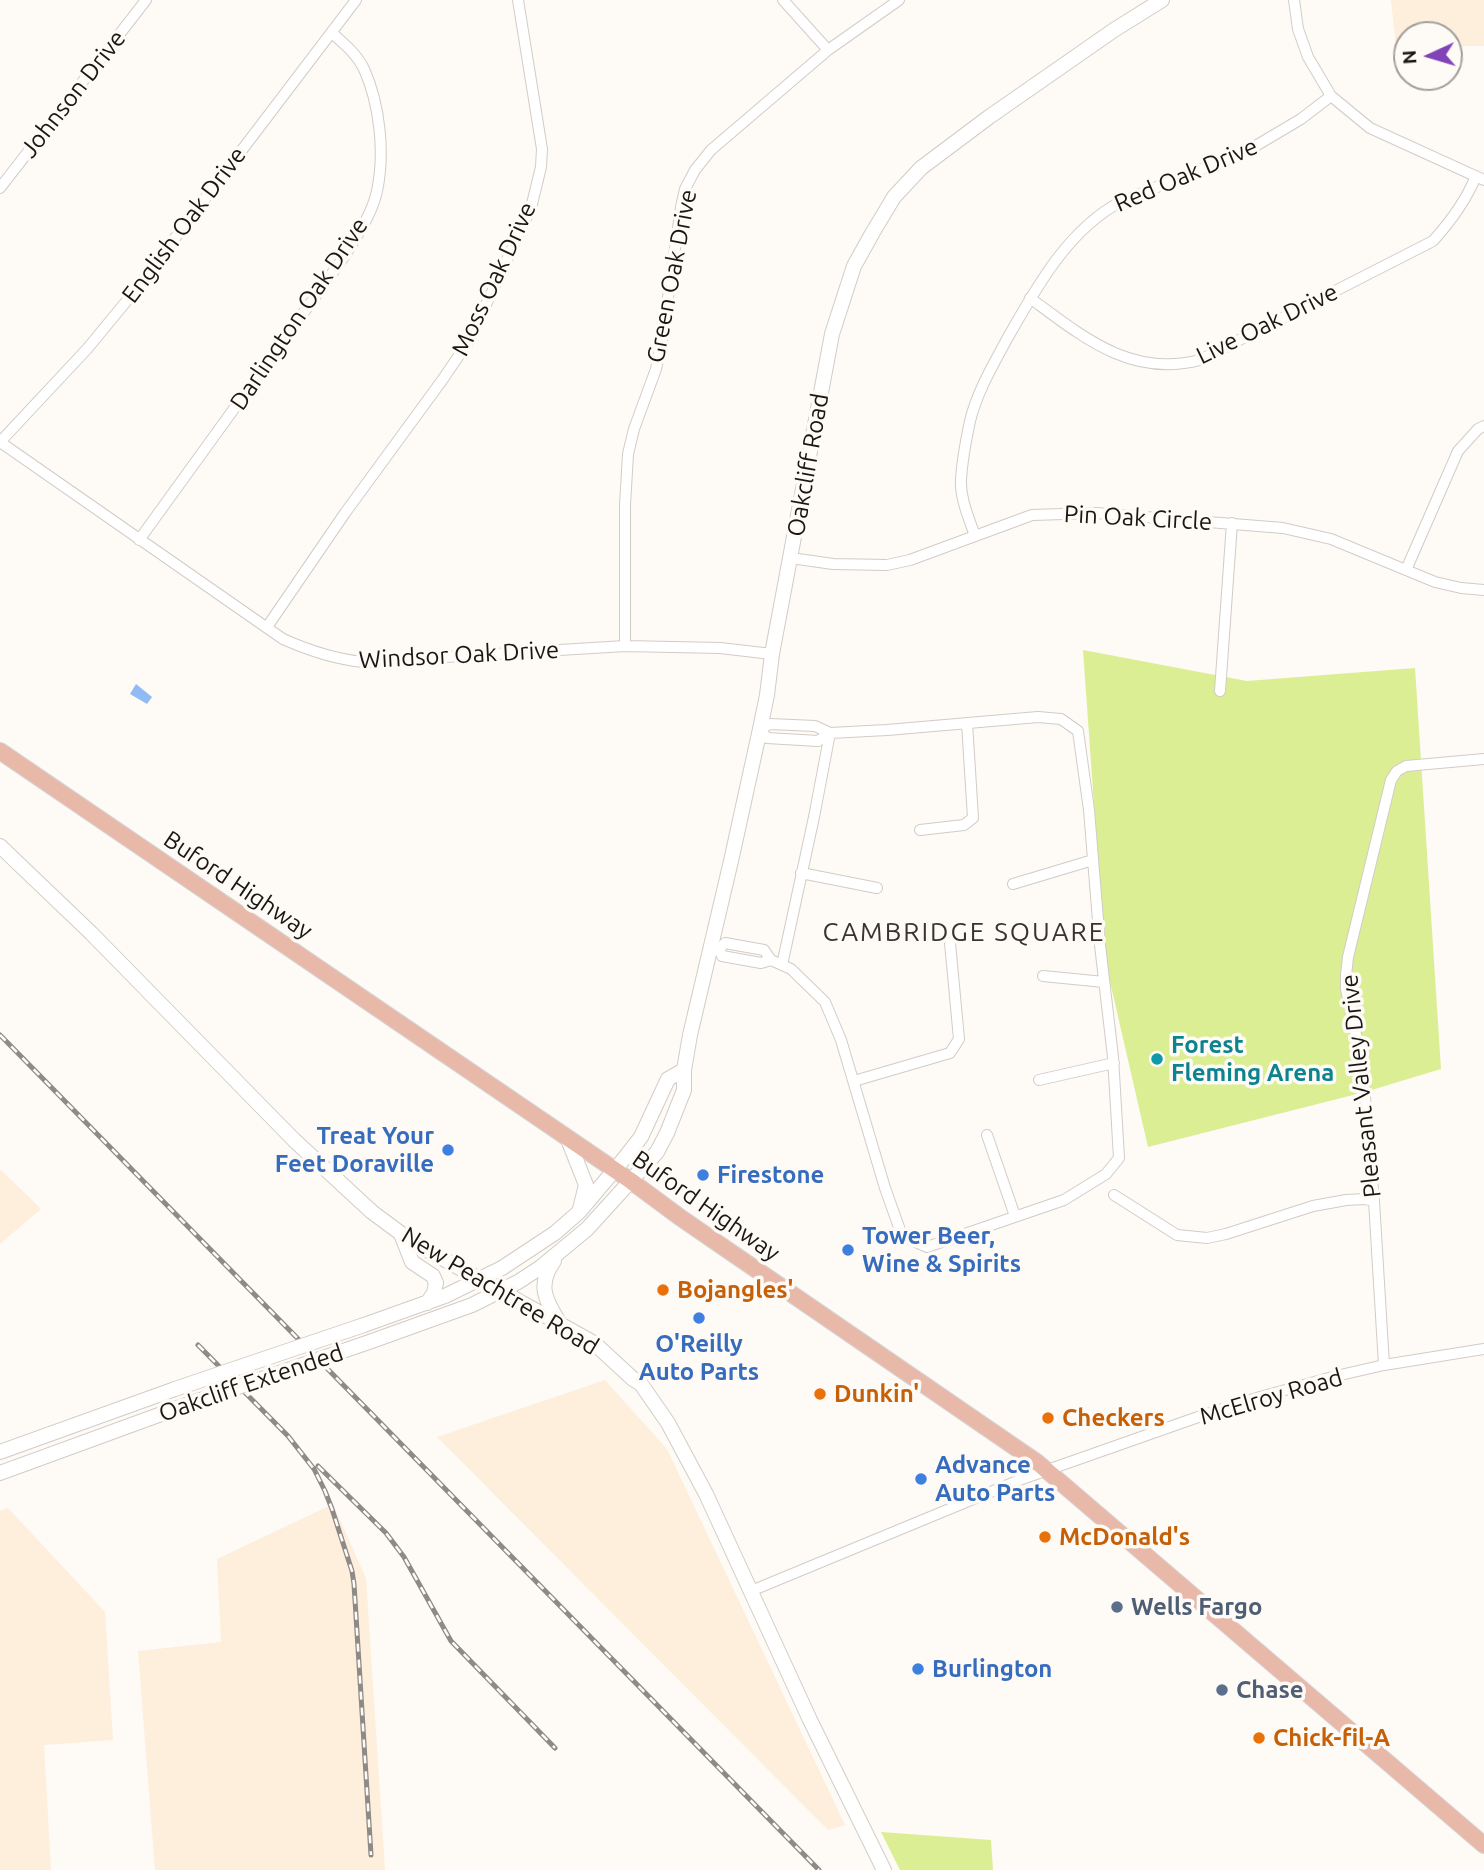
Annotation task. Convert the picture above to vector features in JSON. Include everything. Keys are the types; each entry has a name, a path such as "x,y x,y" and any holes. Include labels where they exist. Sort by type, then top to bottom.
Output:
{"main road":[{"name":"Oakcliff Road","path":"501,1290 564,1250 631,1181 657,1152 684,1090 684,1070 690,1035 715,948 767,695 772,654 832,334 854,266 894,197 921,167 1114,30 1162,0"},
{"name":"Buford Highway","path":"0,751 631,1181 1046,1470 1484,1845"},
{"name":"New Peachtree Road","path":"0,846 91,933 294,1140 372,1212 411,1241 594,1343 641,1384 668,1423 706,1494 810,1720 884,1870"},
{"path":"480,1278 502,1268 555,1233 579,1212 641,1136 668,1079 684,1070"},
{"path":"567,1138 586,1185 579,1212"},
{"path":"401,1233 412,1262 433,1276 436,1283 434,1293 427,1303"},
{"path":"559,1323 547,1304 544,1287 545,1273 564,1250"},
{"name":"Oakcliff Extended","path":"0,1452 175,1388 427,1303 480,1278"},
{"name":"Oakcliff Extended","path":"0,1473 472,1305 501,1290"}],"street":[{"name":"Johnson Drive","path":"0,188 146,0"},
{"name":"English Oak Drive","path":"0,442 87,349 134,292 356,0"},
{"name":"Moss Oak Drive","path":"267,627 470,339 531,208 541,167 542,149 518,0"},
{"path":"783,0 828,50"},
{"name":"Green Oak Drive","path":"625,646 625,506 628,454 634,429 656,369 685,189 695,170 711,150 828,50 899,0"},
{"path":"1294,0 1304,48 1331,96 1370,128 1480,178"},
{"name":"Darlington Oak Drive","path":"139,540 346,254 366,221 377,192 381,160 378,125 363,68 352,50 332,33"},
{"name":"Red Oak Drive","path":"975,536 962,498 961,481 971,420 989,371 1030,298 1068,246 1104,210 1247,151 1293,124 1331,96"},
{"name":"Live Oak Drive","path":"1030,298 1073,330 1124,358 1165,364 1200,360 1433,241 1449,224 1480,178"},
{"path":"1406,570 1458,451 1484,426"},
{"name":"Windsor Oak Drive","path":"0,442 284,639 307,650 340,660 363,662 625,646 720,648 772,654"},
{"name":"Pin Oak Circle","path":"791,558 833,564 887,565 910,560 1032,515 1096,513 1283,528 1331,539 1435,582 1484,590"},
{"path":"1220,691 1232,523"},
{"path":"715,948 722,956 761,963 776,962 790,969 825,1002 841,1040 901,1233 911,1240 927,1247 1064,1200 1106,1174 1119,1158 1114,1063 1089,810 1078,731 1061,719 1038,717 830,733 818,741 767,738 760,729"},
{"path":"920,830 964,825 973,818 967,723"},
{"path":"776,962 801,873 830,733"},
{"name":"Pleasant Valley Drive","path":"1384,1365 1362,1056 1348,998 1346,975 1352,935 1369,874 1380,819 1391,780 1397,771 1406,766 1484,759"},
{"path":"1013,884 1093,860"},
{"path":"801,873 877,888"},
{"path":"854,1081 950,1053 959,1039 950,943"},
{"path":"1043,976 1104,982"},
{"path":"1039,1080 1114,1063"},
{"path":"987,1135 1015,1216"},
{"path":"1114,1195 1177,1235 1207,1238 1313,1206 1346,1200 1374,1201"},
{"name":"McElroy Road","path":"751,1591 1046,1470 1260,1397 1384,1365 1484,1349"}],"shaded area":[{"path":"1391,0 1484,0 1484,46 1463,46 1463,21 1393,21"},
{"path":"0,1169 41,1209 0,1244"},
{"path":"605,1380 667,1449 845,1825 828,1830 437,1437"},
{"path":"333,1504 366,1578 385,1870 155,1870 138,1651 221,1642 217,1559"},
{"path":"8,1508 105,1612 113,1740 44,1745 51,1870 0,1870 0,1511"}],"green space":[{"path":"1083,650 1247,681 1415,668 1441,1069 1365,1092 1148,1147 1105,960"},
{"path":"881,1832 991,1840 993,1870 900,1870"}],"water":[{"path":"136,684 152,697 147,704 130,694"}],"railway":[{"path":"0,1035 819,1870"},
{"path":"198,1345 288,1436 314,1469 332,1509 354,1584 371,1855"},
{"path":"318,1466 386,1533 404,1557 451,1641 555,1748"}],"place":[{"name":"Forest Fleming Arena","path":"1157,1059"},
{"name":"Treat Your Feet Doraville","path":"448,1150"},
{"name":"Firestone","path":"703,1175"},
{"name":"Tower Beer, Wine & Spirits","path":"848,1250"},
{"name":"Bojangles'","path":"663,1290"},
{"name":"O'Reilly Auto Parts","path":"699,1318"},
{"name":"Dunkin'","path":"820,1394"},
{"name":"Checkers","path":"1048,1418"},
{"name":"Advance Auto Parts","path":"921,1479"},
{"name":"McDonald's","path":"1045,1537"},
{"name":"Wells Fargo","path":"1117,1607"},
{"name":"Burlington","path":"918,1669"},
{"name":"Chase","path":"1222,1690"},
{"name":"Chick-fil-A","path":"1259,1738"}],"district":[{"name":"CAMBRIDGE SQUARE","path":"964,932"}]}
